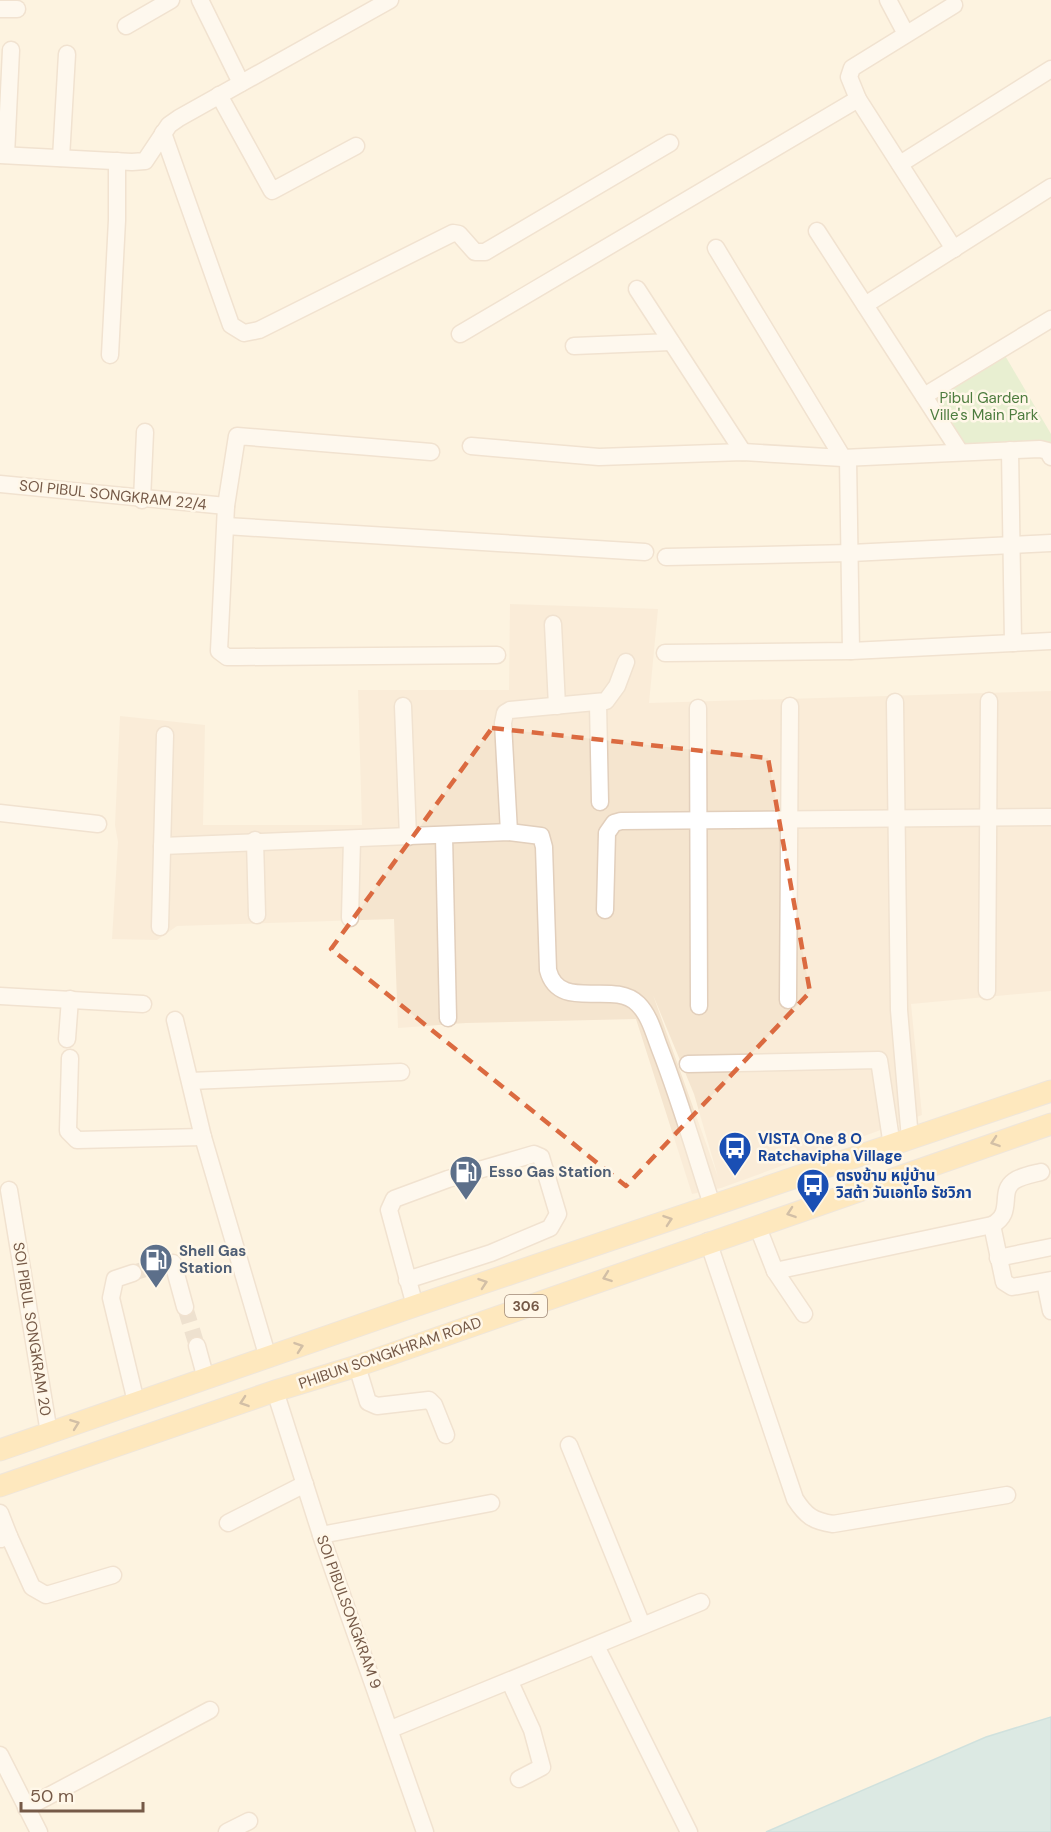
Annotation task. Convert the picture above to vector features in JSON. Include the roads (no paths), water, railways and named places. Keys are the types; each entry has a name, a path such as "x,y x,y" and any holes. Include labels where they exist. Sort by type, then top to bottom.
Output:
{"main road":[{"name":"306","path":"0,1450 415,1306 1051,1091"},
{"name":"PHIBUN SONGKHRAM ROAD","path":"0,1486 275,1391 357,1366 708,1241 1051,1124"},
{"path":"268,1358 275,1391"}],"street":[{"path":"126,26 171,0"},
{"path":"200,0 241,83"},
{"path":"888,0 906,34"},
{"path":"12,50 3,155 117,161 145,160 154,151 163,133 179,118 384,2"},
{"path":"954,5 852,68 849,78 858,99 954,249"},
{"path":"62,158 67,54"},
{"path":"900,164 1051,69"},
{"path":"219,95 272,191 356,146"},
{"path":"460,334 858,99"},
{"path":"163,133 231,325 244,333 259,330 453,233 459,234 475,252 485,252 670,143"},
{"path":"110,355 117,220 117,161"},
{"path":"865,305 1051,187"},
{"path":"818,231 960,452"},
{"path":"716,248 846,458 851,651"},
{"path":"637,289 743,452"},
{"path":"924,396 1051,319"},
{"path":"574,346 671,342"},
{"path":"142,500 145,432"},
{"path":"431,452 237,436 226,506 218,644 221,655 238,657 497,655"},
{"path":"471,446 599,457 743,452 846,458 1040,448 1048,451 1051,457"},
{"path":"1010,450 1013,643"},
{"name":"SOI PIBUL SONGKRAM 22/4","path":"0,484 142,500 226,506"},
{"path":"226,526 645,552"},
{"path":"666,557 850,553 1051,543"},
{"path":"553,624 557,706"},
{"path":"665,653 851,651 1051,641"},
{"path":"509,832 502,723 506,713 510,710 597,703 611,697 627,663"},
{"path":"987,991 989,701"},
{"path":"895,702 901,1142"},
{"path":"597,703 600,802"},
{"path":"403,706 408,837"},
{"path":"788,1000 790,706"},
{"path":"698,708 699,1006"},
{"path":"160,927 165,735"},
{"path":"0,813 98,824"},
{"path":"605,910 607,833 610,827 621,821 1051,818"},
{"path":"162,846 255,840 352,839 509,832 541,836 544,847 550,980 566,992 623,996 635,1001 645,1012 667,1067 712,1205"},
{"path":"444,836 448,1018"},
{"path":"350,918 352,839"},
{"path":"255,840 257,915"},
{"path":"0,996 143,1004"},
{"path":"67,1039 70,999"},
{"path":"175,1020 203,1137 268,1358"},
{"path":"70,1058 68,1131 77,1140 203,1137"},
{"path":"688,1064 879,1060 882,1063 901,1142"},
{"path":"190,1081 401,1072"},
{"path":"407,1280 520,1241 550,1228 558,1214 541,1157 534,1154 448,1179 394,1199 389,1210 407,1280 415,1306"},
{"path":"775,1271 992,1225 1001,1220 1005,1214 1008,1187 1011,1182 1041,1172"},
{"name":"SOI PIBUL SONGKRAM 20","path":"9,1190 49,1433"},
{"path":"757,1225 775,1271 804,1314"},
{"path":"992,1225 998,1258 1007,1285 1012,1287 1048,1281 1051,1311"},
{"path":"520,1241 530,1267"},
{"path":"708,1241 795,1499 805,1514 816,1522 834,1524 1007,1495"},
{"path":"998,1258 1051,1247"},
{"path":"158,1265 173,1263 185,1307"},
{"path":"134,1273 116,1279 111,1288 111,1298 136,1402"},
{"path":"197,1346 206,1379"},
{"path":"357,1366 368,1402 377,1406 429,1400 434,1405 446,1435"},
{"name":"SOI PIBULSONGKRAM 9","path":"275,1391 321,1535 391,1729 425,1832"},
{"path":"569,1445 642,1625"},
{"path":"228,1523 305,1484"},
{"path":"321,1535 491,1503"},
{"path":"0,1513 4,1538 32,1587 46,1595 113,1575"},
{"path":"391,1729 701,1602"},
{"path":"596,1646 689,1832"},
{"path":"510,1682 532,1730 542,1767 519,1779"},
{"path":"26,1808 210,1710"},
{"path":"0,1755 39,1832"},
{"path":"227,1832 249,1821"}],"water":[{"path":"1051,1717 1051,1832 766,1832 986,1737"}],"tunnel":[{"path":"133,1273 158,1265"},
{"path":"185,1307 197,1346"}],"place":[{"name":"VISTA One 8 O Ratchavipha Village","path":"735,1177"},
{"name":"Esso Gas Station","path":"466,1201"},
{"name":"ตรงข้าม หมู่บ้าน วิสต้า วันเอทโอ รัชวิภา","path":"813,1214"},
{"name":"Shell Gas Station","path":"156,1289"}],"park label":[{"name":"Pibul Garden Ville's Main Park","path":"984,406"}]}
